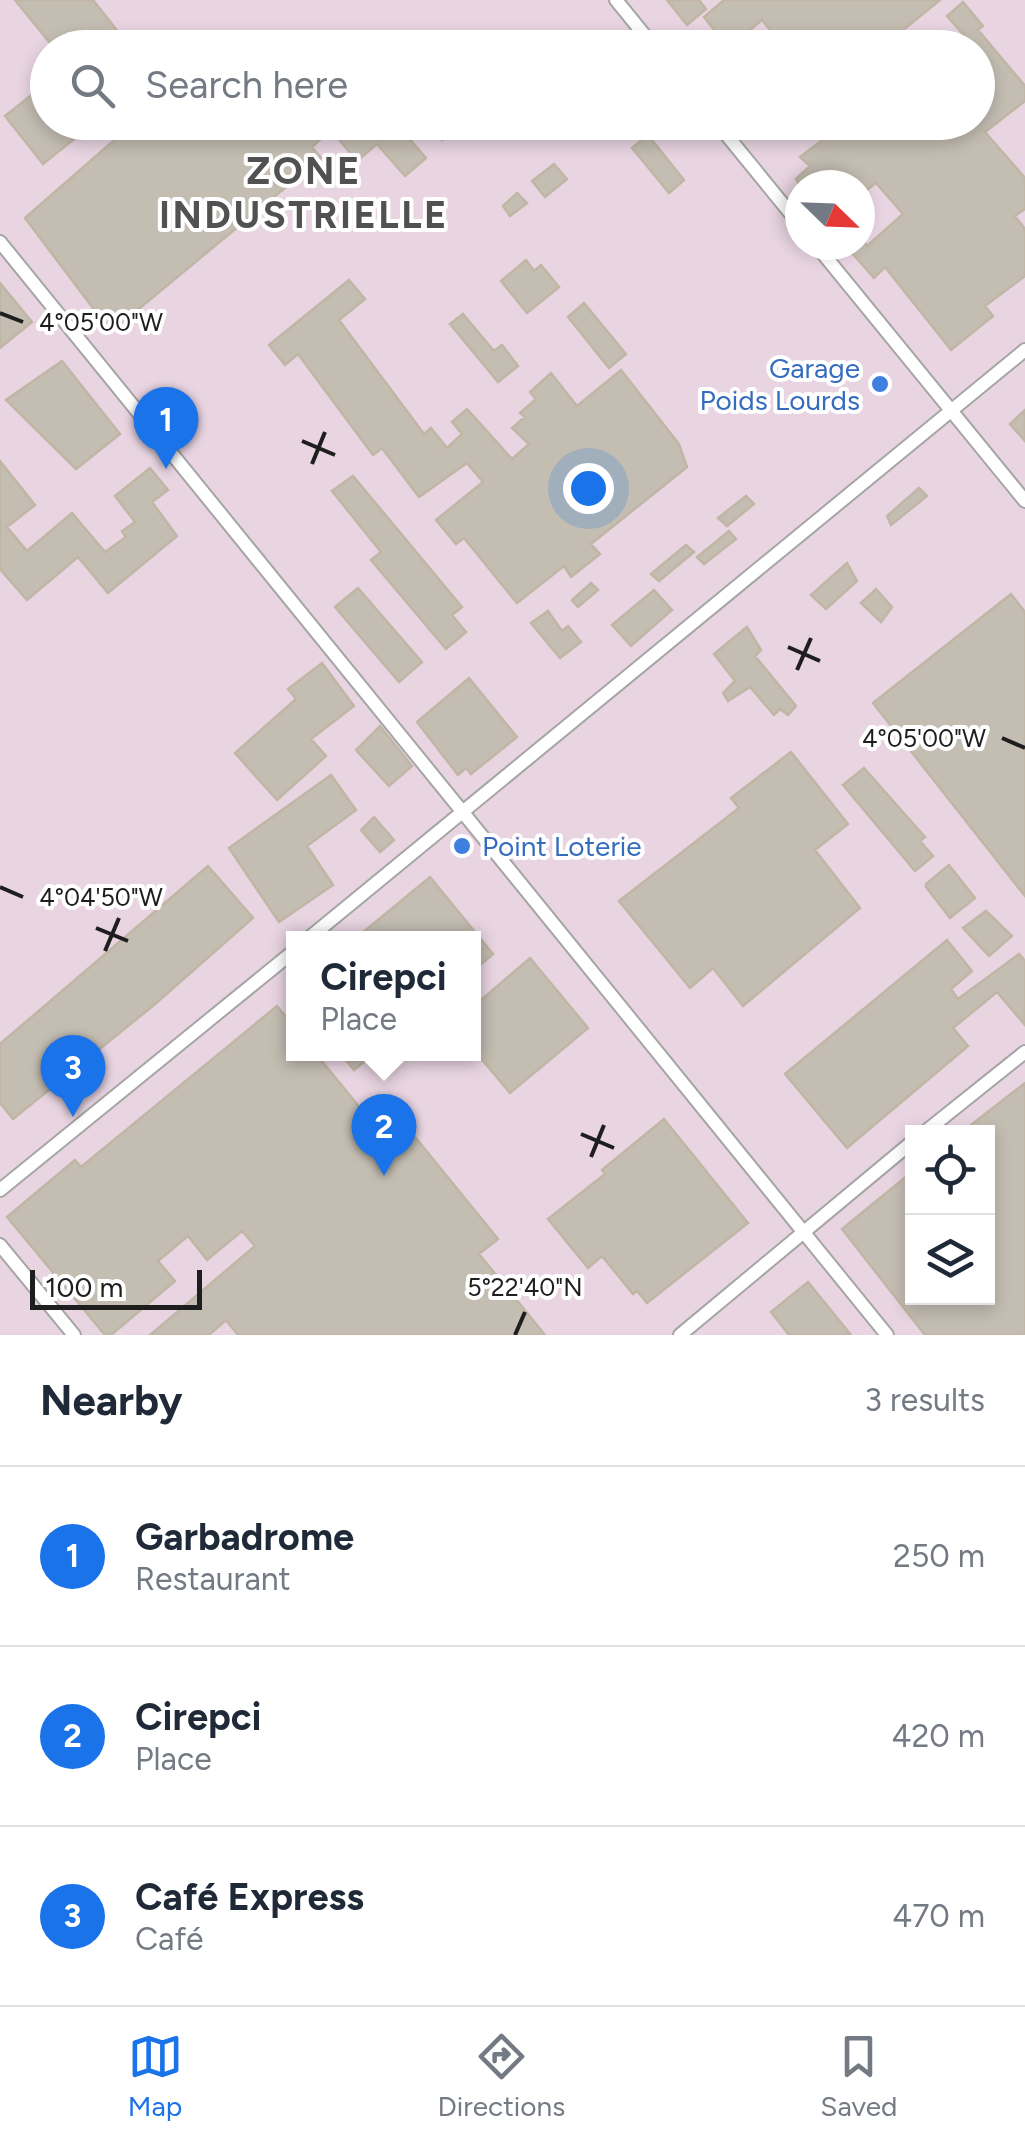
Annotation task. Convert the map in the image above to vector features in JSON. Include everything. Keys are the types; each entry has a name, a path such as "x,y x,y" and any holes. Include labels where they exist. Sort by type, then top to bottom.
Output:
{"street":[{"path":"616,0 640,30"},
{"path":"731,140 785,207"},
{"path":"0,242 887,1335"},
{"path":"828,260 1025,500"},
{"path":"318,931 1025,350"},
{"path":"0,1190 286,958"},
{"path":"934,1125 1025,1052"},
{"path":"680,1335 905,1148"},
{"path":"0,1245 74,1335"}],"shaded area":[{"path":"0,0 1025,0 1025,1335 0,1335"}],"building":[{"path":"15,0 93,0 117,30 39,30"},
{"path":"667,0 699,0 706,9 687,25"},
{"path":"724,0 940,0 903,30 770,30 762,20 750,30 714,30 704,17"},
{"path":"963,2 983,26 978,30 959,30 947,16"},
{"path":"995,50 1025,86 1025,101 995,124"},
{"path":"30,96 30,140 73,140 43,164 5,116"},
{"path":"114,140 320,140 312,147 321,158 111,332 25,218"},
{"path":"339,140 410,140 426,158 405,176 377,144 357,161"},
{"path":"642,140 652,140 684,180 669,193 632,148"},
{"path":"822,140 992,140 1025,178 1025,209 1015,216 1025,229 1025,276 985,306 993,316 951,350 885,267 874,278 858,260 875,260 875,239 903,214 875,184 875,170 806,170 810,166 800,157"},
{"path":"554,164 567,179 545,197 532,181"},
{"path":"517,193 527,203 510,216 503,206"},
{"path":"526,260 534,271 541,265 559,287 527,313 501,281"},
{"path":"349,280 365,299 339,320 424,434 431,428 447,448 462,434 452,422 467,409 512,459 529,444 512,428 525,417 520,413 536,399 530,392 551,373 577,406 621,370 679,444 687,467 591,544 600,554 571,577 564,566 517,603 464,538 456,544 436,520 483,482 467,463 419,497 382,448 373,455 298,354 285,365 269,345"},
{"path":"0,283 32,322 0,348"},
{"path":"584,303 626,354 609,368 568,317"},
{"path":"463,314 494,351 502,345 518,366 498,382 450,324"},
{"path":"62,361 120,434 76,469 6,400"},
{"path":"1025,410 1025,441 1010,424"},
{"path":"0,461 35,505 7,527 27,551 72,513 105,552 126,537 122,531 135,522 115,496 150,468 168,490 152,502 177,536 108,593 78,557 27,600 0,569"},
{"path":"353,476 462,607 452,615 466,632 446,649 371,560 381,552 332,491"},
{"path":"919,488 927,496 891,525 887,516"},
{"path":"746,496 754,504 727,526 718,518"},
{"path":"729,531 736,539 704,564 697,557"},
{"path":"686,545 694,552 659,581 651,574"},
{"path":"847,563 857,581 826,609 811,595"},
{"path":"591,583 598,590 578,607 572,600"},
{"path":"358,588 422,662 399,682 335,607"},
{"path":"876,589 892,607 881,622 861,603"},
{"path":"654,590 672,610 631,646 612,625"},
{"path":"1011,594 1025,612 1025,896 873,703"},
{"path":"548,611 562,631 568,626 581,642 560,658 531,623"},
{"path":"747,627 761,650 755,656 796,706 788,715 780,709 774,715 750,687 728,701 723,693 735,681 714,654"},
{"path":"322,663 354,706 311,739 326,756 277,800 235,753 296,699 288,689"},
{"path":"469,678 517,737 471,774 466,768 458,775 417,722"},
{"path":"380,726 412,766 389,786 356,750"},
{"path":"791,752 848,824 815,850 860,908 743,1006 713,968 690,988 619,901 739,808 731,798"},
{"path":"864,768 925,837 920,841 933,856 915,871 843,785"},
{"path":"331,775 356,810 307,846 333,885 279,922 229,848"},
{"path":"374,817 394,840 380,852 361,830"},
{"path":"949,865 975,898 950,918 926,887"},
{"path":"208,866 253,918 154,1005 13,1119 0,1103 0,1044"},
{"path":"430,877 474,931 364,931"},
{"path":"986,911 1012,936 989,956 963,928"},
{"path":"481,939 493,954 481,964"},
{"path":"947,940 972,971 951,989 958,999 1019,954 1025,961 1025,1025 997,992 953,1028 968,1046 847,1148 785,1074"},
{"path":"530,958 588,1028 510,1093 481,1058 481,1000"},
{"path":"277,1006 286,1017 286,1061 322,1061 379,1131 398,1116 498,1239 479,1254 545,1335 238,1335 226,1320 209,1335 150,1335 255,1246 242,1231 207,1260 188,1236 158,1261 175,1281 111,1335 105,1335 7,1217 75,1160 81,1167"},
{"path":"347,1061 365,1061 354,1070"},
{"path":"1025,1083 1025,1335 925,1335 842,1229 905,1178 905,1305 995,1305 995,1125 971,1125"},
{"path":"664,1119 748,1223 647,1303 637,1291 633,1294 602,1256 588,1268 548,1219 605,1174 602,1170"},
{"path":"808,1282 851,1335 789,1335 771,1312"}],"place":[{"name":"Garage Poids Lourds","path":"880,384"},
{"name":"Garbadrome","path":"166,469"},
{"name":"Point Loterie","path":"462,846"},
{"name":"Café Express","path":"73,1117"},
{"name":"Cirepci","path":"384,1176"}],"district":[{"name":"ZONE INDUSTRIELLE","path":"304,193"}]}
